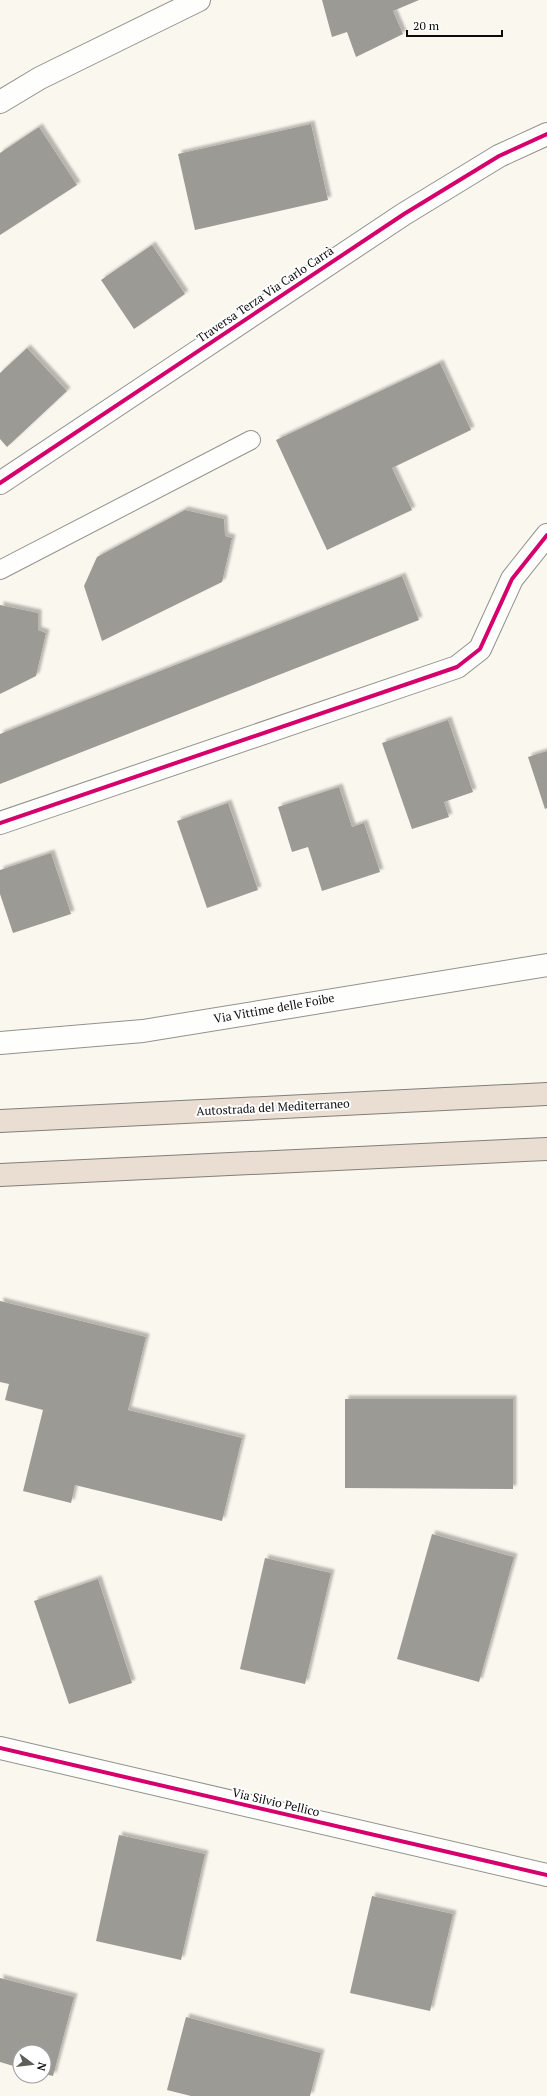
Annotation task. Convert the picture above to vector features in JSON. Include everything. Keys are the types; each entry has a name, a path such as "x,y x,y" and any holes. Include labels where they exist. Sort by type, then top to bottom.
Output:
{"highway":[{"name":"Autostrada del Mediterraneo","path":"0,1121 547,1094"},
{"path":"0,1176 547,1149"}],"street":[{"path":"0,102 40,78 199,0"},
{"name":"Traversa Terza Via Carlo Carrà","path":"0,483 404,214 499,156 547,134"},
{"path":"0,823 457,667 480,648 512,579 547,535"},
{"name":"Via Vittime delle Foibe","path":"0,1043 144,1031 315,1001 547,965"},
{"name":"Via Silvio Pellico","path":"0,1748 547,1874"}],"lane":[{"path":"0,570 251,440"}],"building":[{"path":"322,0 419,0 393,11 403,34 356,57 347,32 332,37"},
{"path":"311,124 328,200 195,230 178,154"},
{"path":"39,127 77,185 0,235 0,153"},
{"path":"152,245 185,294 134,329 101,280"},
{"path":"27,348 67,391 7,447 0,439 0,373"},
{"path":"440,363 471,430 392,468 412,510 327,550 276,440"},
{"path":"185,510 224,519 225,536 232,538 222,582 102,641 84,586 97,557"},
{"path":"402,576 419,620 0,784 0,734"},
{"path":"0,605 38,613 38,630 46,633 36,676 0,694"},
{"path":"448,720 473,792 444,802 449,817 412,829 382,743"},
{"path":"547,751 547,808 545,809 528,757"},
{"path":"339,787 352,827 364,823 380,872 322,891 308,847 292,852 278,807"},
{"path":"228,803 258,890 207,908 177,821"},
{"path":"51,853 71,914 13,933 0,894 0,870"},
{"path":"0,1301 146,1337 128,1410 242,1438 222,1521 75,1485 71,1503 23,1491 43,1410 5,1400 9,1384 0,1382"},
{"path":"345,1399 513,1399 513,1489 345,1488"},
{"path":"432,1534 514,1557 479,1682 397,1659"},
{"path":"265,1558 331,1573 305,1684 240,1669"},
{"path":"98,1579 132,1683 69,1704 34,1601"},
{"path":"119,1835 205,1854 181,1960 96,1941"},
{"path":"372,1896 453,1914 430,2011 350,1993"},
{"path":"0,1978 74,1997 53,2076 52,2044 12,2044 12,2066 0,2062"},
{"path":"186,2017 321,2053 310,2096 191,2096 167,2090"}],"cycle path":[{"path":"0,483 404,214 499,156 547,134"},
{"path":"0,823 457,667 480,649 512,579 547,535"},
{"path":"0,1748 547,1875"}]}
